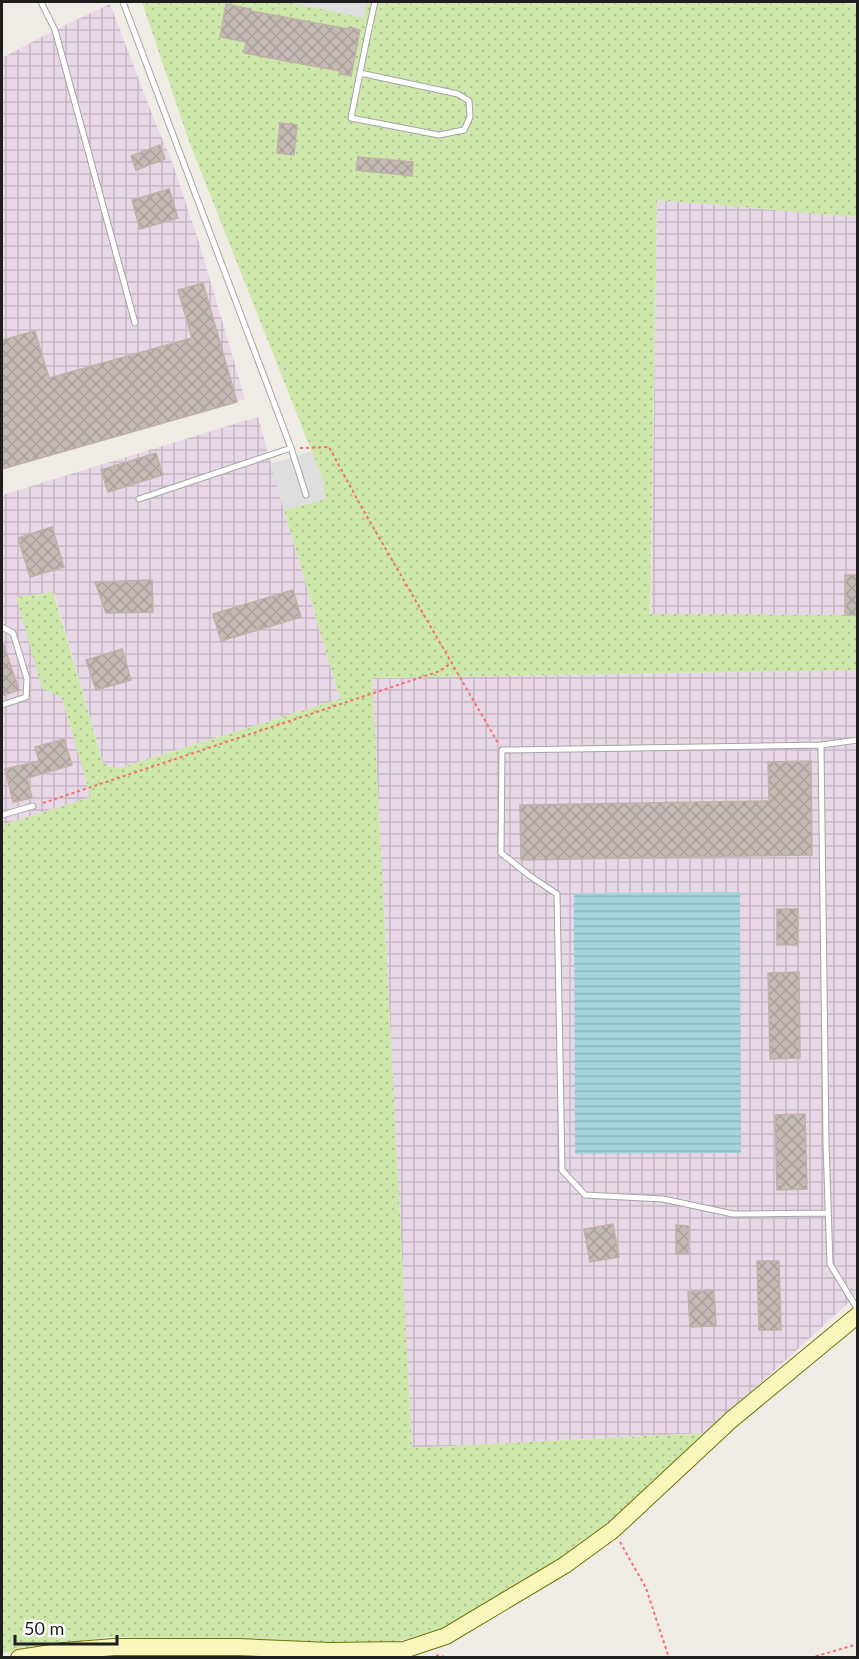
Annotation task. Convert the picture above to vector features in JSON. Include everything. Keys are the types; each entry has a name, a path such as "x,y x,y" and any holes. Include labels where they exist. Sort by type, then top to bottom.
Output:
{"street":[{"path":"19,1658 114,1647 404,1650 446,1636 565,1565 613,1530 731,1420 858,1315"}],"lane":[{"path":"41,2 55,30 135,323"},
{"path":"123,2 291,448 306,495"},
{"path":"360,73 458,94 469,101 470,117 464,130 439,135 351,118 360,73 375,2"},
{"path":"140,499 291,448"},
{"path":"2,627 13,633 27,679 26,697 2,705"},
{"path":"828,1213 733,1214 663,1199 585,1196 562,1170 557,894 501,853 502,750 821,745 858,740"},
{"path":"821,745 830,1264 858,1310"},
{"path":"2,815 33,806"}],"path":[{"path":"291,448 329,447 502,750"},
{"path":"33,806 440,671 451,663"},
{"path":"613,1530 646,1588 669,1658"},
{"path":"810,1658 858,1644"}],"shaded area":[{"path":"286,2 367,2 364,18"},
{"path":"110,4 171,159 198,239 245,399 2,469 2,58"},
{"path":"657,200 857,217 857,615 651,614"},
{"path":"258,417 340,699 116,769 103,763 54,592 62,697 91,797 2,825 2,495"},
{"path":"312,451 323,480 326,499 284,510 270,464"},
{"path":"857,670 857,1295 706,1433 412,1448 372,678"}],"green space":[{"path":"142,2 834,2 857,5 857,217 657,200 650,614 857,615 857,670 372,678 412,1448 706,1433 592,1538 466,1621 396,1642 108,1637 2,1653 2,825 91,797 62,698 42,688 16,597 53,592 103,763 116,769 340,699 284,510 325,499 323,480 190,144"}],"water":[{"path":"740,892 741,1153 575,1154 574,893"}],"building":[{"path":"226,4 251,9 251,11 360,30 351,76 340,74 340,71 244,53 246,42 220,37"},
{"path":"280,123 297,125 294,155 277,153"},
{"path":"160,145 165,159 136,170 131,156"},
{"path":"358,157 413,162 412,176 356,170"},
{"path":"169,189 178,218 140,229 132,200"},
{"path":"203,283 237,402 2,469 2,340 35,331 49,378 192,338 178,290"},
{"path":"156,453 163,475 108,492 101,470"},
{"path":"52,527 64,567 30,577 18,538"},
{"path":"845,575 858,575 858,615 845,615"},
{"path":"152,580 153,612 106,613 95,582"},
{"path":"293,590 301,617 221,641 213,614"},
{"path":"2,644 19,690 2,696"},
{"path":"122,649 131,680 96,690 86,660"},
{"path":"64,739 72,765 27,778 32,798 13,802 5,769 39,761 35,747"},
{"path":"811,761 812,855 521,860 520,805 769,801 768,762"},
{"path":"777,909 798,909 798,945 777,945"},
{"path":"799,972 800,1058 770,1059 768,973"},
{"path":"805,1114 807,1189 777,1190 775,1115"},
{"path":"613,1224 619,1257 590,1262 584,1229"},
{"path":"676,1225 689,1226 688,1254 676,1254"},
{"path":"757,1261 779,1261 781,1330 759,1330"},
{"path":"714,1290 716,1326 690,1327 688,1292"}]}
